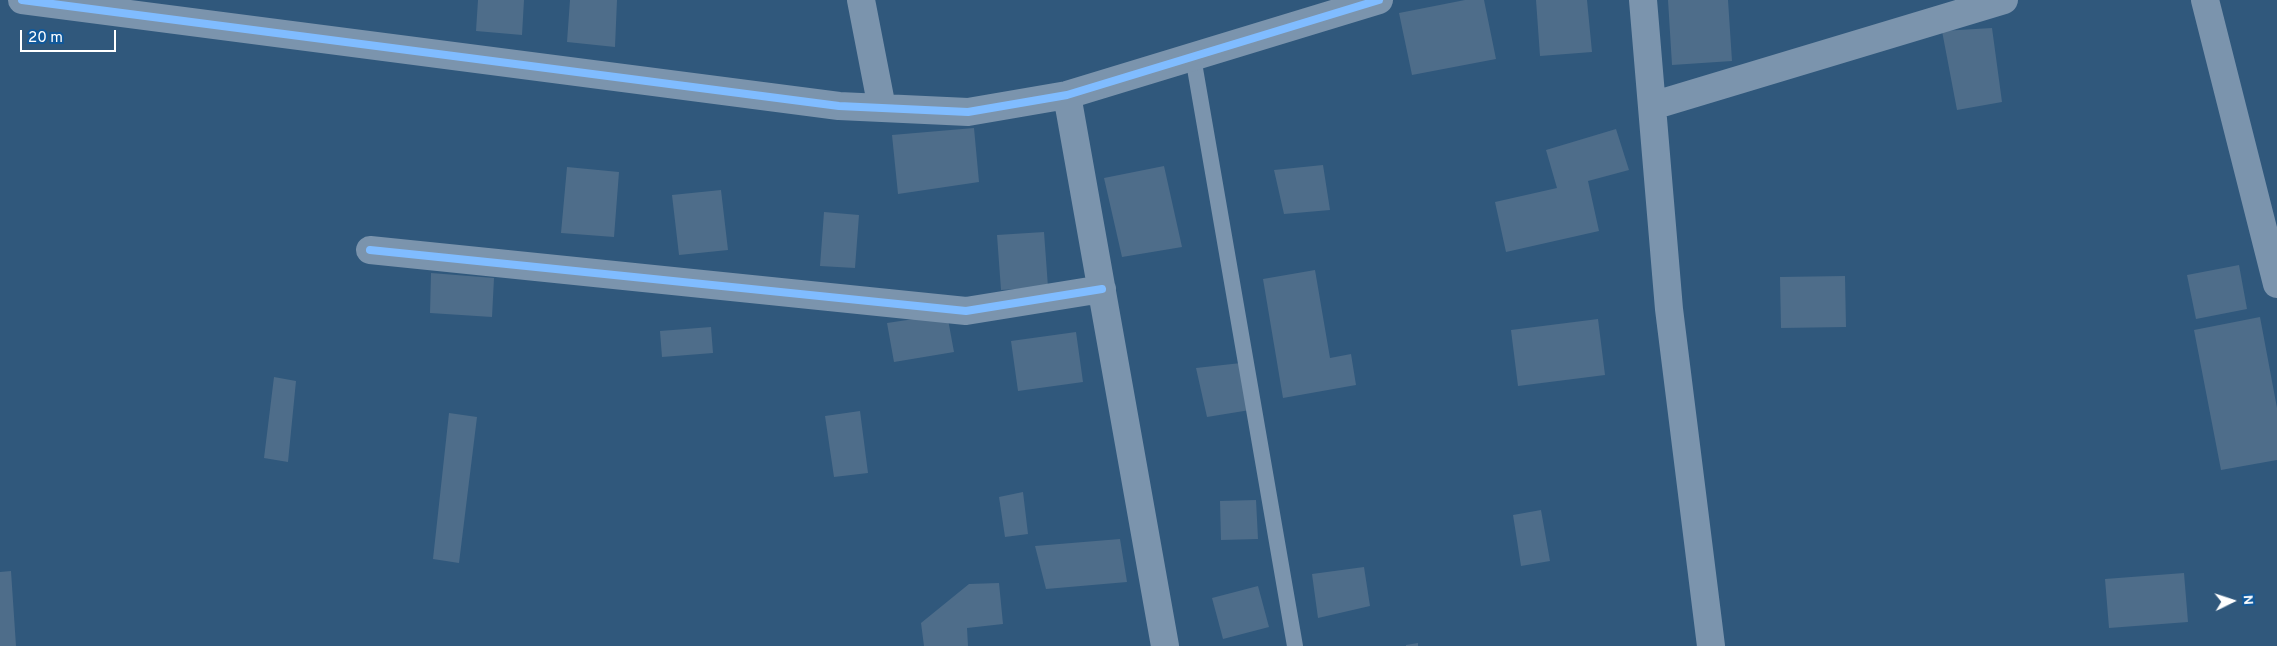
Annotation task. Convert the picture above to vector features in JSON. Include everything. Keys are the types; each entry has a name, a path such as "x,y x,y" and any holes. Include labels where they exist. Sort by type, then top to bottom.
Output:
{"street":[{"path":"22,0 839,106 968,112 1067,95 1380,0"},
{"path":"861,0 882,108"},
{"path":"1643,0 1669,309 1712,646"},
{"path":"1652,106 2004,0"},
{"path":"2205,0 2277,284"},
{"path":"1067,95 1165,646"},
{"path":"370,250 966,311 1102,289"}],"lane":[{"path":"1193,57 1295,646"}],"building":[{"path":"478,0 524,0 522,35 476,31"},
{"path":"570,0 617,0 615,47 567,42"},
{"path":"1465,0 1484,0 1496,59 1412,75 1399,13"},
{"path":"1536,0 1587,0 1592,52 1540,56"},
{"path":"1668,0 1728,0 1732,61 1672,65"},
{"path":"1992,28 2002,102 1957,110 1942,31"},
{"path":"974,128 979,182 898,194 892,135"},
{"path":"1616,129 1629,170 1588,181 1599,231 1506,252 1495,202 1557,188 1546,150"},
{"path":"1323,165 1330,210 1284,214 1274,170"},
{"path":"1164,166 1182,247 1122,257 1104,178"},
{"path":"567,167 619,172 614,237 561,233"},
{"path":"721,190 728,250 679,255 672,195"},
{"path":"824,212 859,215 855,268 820,266"},
{"path":"1044,232 1048,287 1001,290 997,235"},
{"path":"2239,265 2247,309 2196,319 2187,275"},
{"path":"1315,270 1330,358 1351,354 1356,385 1283,398 1263,279"},
{"path":"431,273 494,278 492,317 430,313"},
{"path":"1845,276 1846,327 1781,328 1780,277"},
{"path":"947,314 954,352 894,362 887,323"},
{"path":"2260,317 2277,408 2277,460 2221,470 2194,330"},
{"path":"1598,319 1605,375 1518,386 1511,330"},
{"path":"711,327 713,353 662,357 660,331"},
{"path":"1076,332 1083,382 1018,391 1011,341"},
{"path":"1241,363 1250,410 1207,417 1196,368"},
{"path":"274,377 296,381 288,462 264,458"},
{"path":"860,411 868,473 834,477 825,416"},
{"path":"449,413 477,417 459,563 433,559"},
{"path":"1023,492 1028,534 1005,537 999,497"},
{"path":"1256,500 1258,539 1221,540 1220,501"},
{"path":"1541,510 1550,561 1521,566 1513,515"},
{"path":"1120,539 1127,582 1046,589 1035,546"},
{"path":"1364,567 1370,606 1318,618 1312,574"},
{"path":"11,571 16,646 0,646 0,572"},
{"path":"2184,573 2188,622 2109,628 2105,579"},
{"path":"999,583 1003,624 967,628 968,646 924,646 921,623 969,584"},
{"path":"1258,586 1269,627 1223,639 1212,598"},
{"path":"1418,643 1418,646 1406,646 1406,645"}],"cycle path":[{"path":"22,0 839,106 968,112 1067,95 1379,0"},
{"path":"370,250 966,311 1102,289"}]}
